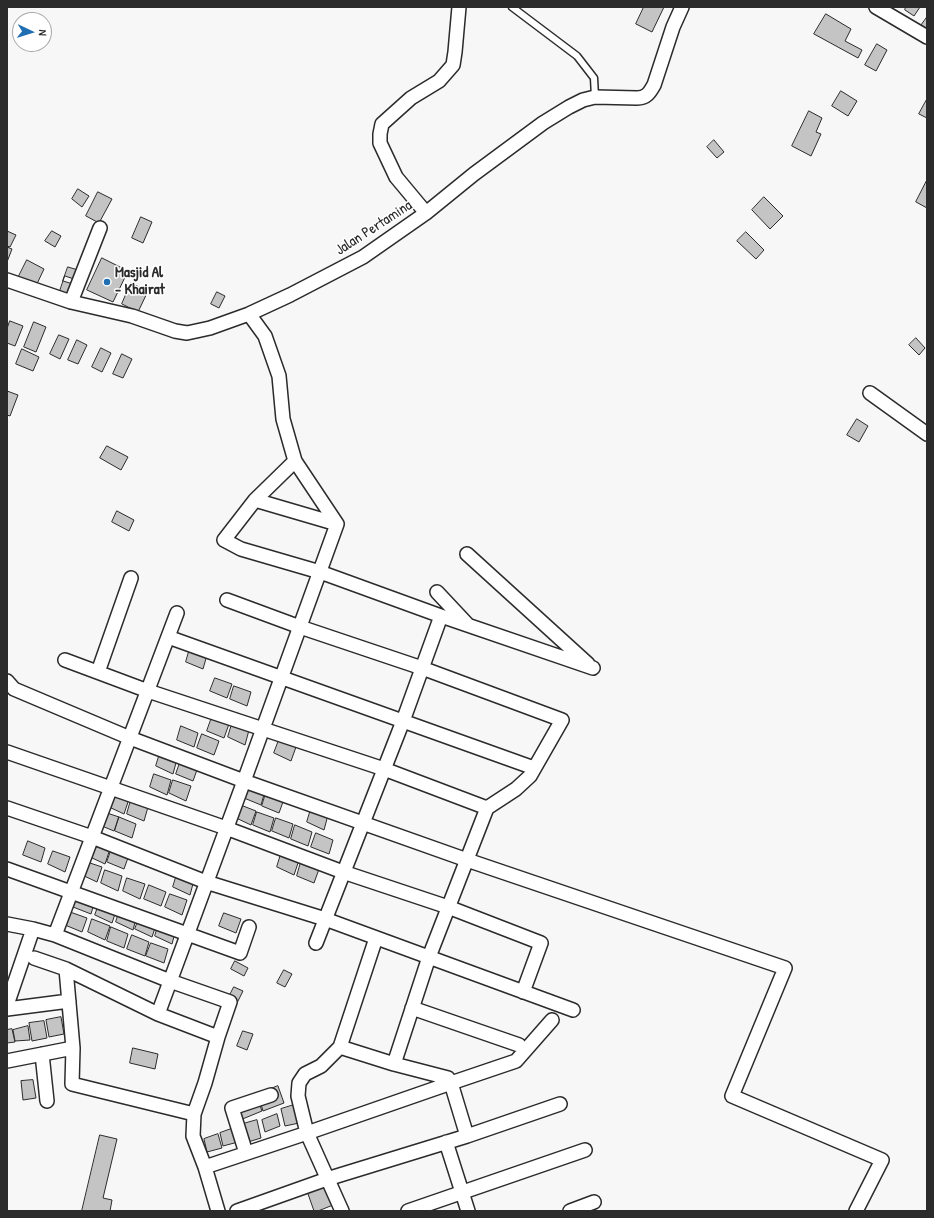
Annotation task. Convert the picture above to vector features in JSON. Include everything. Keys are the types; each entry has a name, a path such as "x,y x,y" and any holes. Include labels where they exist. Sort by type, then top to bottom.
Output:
{"street":[{"path":"426,213 396,177 380,143 380,134 382,124 411,98 439,82 453,65 458,7"},
{"name":"Jalan Pertamina","path":"7,280 71,302 125,314 175,331 187,333 210,328 249,314 330,275 363,257 426,213 474,174 543,123 583,100 595,97 642,98 649,93 659,70 673,27 682,7"},
{"path":"876,7 927,37"},
{"path":"71,302 100,228"},
{"path":"249,314 265,336 279,376 283,419 295,461 337,524"},
{"path":"870,393 927,434"},
{"path":"295,461 255,500 224,540 241,549 320,572 469,626 593,668 467,554"},
{"path":"255,500 337,524"},
{"path":"158,1014 337,524"},
{"path":"98,672 132,578"},
{"path":"437,592 469,626"},
{"path":"227,600 300,627 422,668 562,720 530,776 516,789 487,808 429,957 394,1064"},
{"path":"55,935 177,613"},
{"path":"316,943 403,721 441,616"},
{"path":"168,637 534,768"},
{"path":"65,660 148,691 384,769 487,808"},
{"path":"9,688 130,738 244,781 467,860 785,968 732,1096 882,1160 856,1211"},
{"path":"7,752 226,828 343,872 448,907 541,943 523,992"},
{"path":"7,808 92,837 206,882 325,919 573,1010"},
{"path":"7,869 240,953 249,927"},
{"path":"7,924 55,935 170,981 230,1002 194,1114 193,1136 205,1167 218,1211"},
{"path":"7,1005 33,929"},
{"path":"342,1211 307,1134 298,1096 299,1083 305,1074 321,1066 340,1047 376,938"},
{"path":"34,958 66,969 158,1014 218,1037"},
{"path":"66,969 73,1048 72,1084 194,1114"},
{"path":"7,1008 69,1001"},
{"path":"412,1008 519,1045"},
{"path":"205,1167 246,1152 307,1134 516,1061 552,1020"},
{"path":"340,1047 394,1064 448,1078 451,1083 467,1136"},
{"path":"7,1061 73,1048"},
{"path":"42,1054 47,1101"},
{"path":"246,1152 232,1108 271,1095"},
{"path":"237,1211 327,1179 467,1136 560,1104"},
{"path":"446,1142 468,1211"},
{"path":"408,1211 585,1150"},
{"path":"570,1211 594,1202"}],"lane":[{"path":"512,7 577,56 594,78 595,97"}],"building":[{"path":"644,7 664,7 652,32 636,24"},
{"path":"906,7 920,7 914,16 905,10"},
{"path":"826,14 851,29 845,41 862,50 858,58 814,34"},
{"path":"927,17 927,32 920,27"},
{"path":"877,44 887,50 876,71 865,65"},
{"path":"841,91 857,101 848,116 832,106"},
{"path":"927,99 927,118 919,114"},
{"path":"809,111 822,118 816,132 821,134 811,156 792,146"},
{"path":"714,140 724,152 717,158 707,147"},
{"path":"927,180 927,208 916,202"},
{"path":"78,189 89,196 82,207 72,199"},
{"path":"98,192 112,199 99,223 86,216"},
{"path":"764,197 783,216 770,229 752,210"},
{"path":"141,217 152,222 143,243 132,238"},
{"path":"7,231 16,235 10,247 7,246"},
{"path":"52,231 61,236 55,247 45,241"},
{"path":"746,232 764,250 756,259 737,241"},
{"path":"7,247 12,249 7,262"},
{"name":"Masjid Al - Khairat","path":"102,258 128,271 113,302 87,290"},
{"path":"27,260 44,269 35,288 17,280"},
{"path":"68,267 78,270 73,284 63,281"},
{"path":"65,276 74,279 68,297 59,294"},
{"path":"131,283 148,291 138,312 122,304"},
{"path":"217,292 225,296 219,308 211,304"},
{"path":"10,321 23,326 15,346 7,343 7,329"},
{"path":"34,322 46,327 36,352 24,347"},
{"path":"59,335 69,339 60,359 50,354"},
{"path":"916,338 925,348 919,355 909,345"},
{"path":"77,340 87,345 78,364 68,360"},
{"path":"101,348 111,353 102,372 92,367"},
{"path":"22,349 39,357 33,371 16,364"},
{"path":"122,354 132,359 123,378 113,374"},
{"path":"7,391 18,395 10,416 7,415"},
{"path":"857,419 868,426 859,442 847,435"},
{"path":"107,446 128,457 121,470 100,458"},
{"path":"117,511 134,520 129,531 112,522"},
{"path":"190,648 207,655 203,669 186,662"},
{"path":"215,678 232,684 227,698 210,691"},
{"path":"234,686 251,692 247,706 230,699"},
{"path":"212,717 229,724 224,738 207,731"},
{"path":"232,724 249,730 245,745 228,737"},
{"path":"181,726 198,733 194,747 177,740"},
{"path":"202,734 219,741 214,755 197,748"},
{"path":"279,740 296,747 291,761 274,753"},
{"path":"160,753 177,759 173,774 156,766"},
{"path":"181,760 198,767 193,781 176,774"},
{"path":"154,774 171,780 167,795 150,787"},
{"path":"173,780 191,786 186,801 169,793"},
{"path":"248,785 265,791 261,805 244,798"},
{"path":"112,793 129,799 124,814 107,806"},
{"path":"266,793 284,799 279,813 262,806"},
{"path":"131,800 148,807 144,821 127,814"},
{"path":"238,804 256,811 251,825 234,817"},
{"path":"311,809 328,815 324,830 307,822"},
{"path":"101,811 119,817 114,831 97,824"},
{"path":"257,812 274,818 270,832 253,825"},
{"path":"119,817 136,824 132,838 115,831"},
{"path":"276,818 293,824 289,838 272,831"},
{"path":"295,825 312,832 308,846 291,839"},
{"path":"316,833 333,840 329,854 311,847"},
{"path":"28,841 45,848 41,862 23,855"},
{"path":"92,843 110,849 105,864 88,856"},
{"path":"112,848 129,855 124,869 107,862"},
{"path":"53,851 70,857 65,872 48,864"},
{"path":"281,854 299,860 294,875 277,867"},
{"path":"84,861 102,867 97,882 80,874"},
{"path":"301,862 319,869 314,883 297,876"},
{"path":"105,870 122,876 118,891 101,883"},
{"path":"177,874 194,880 190,895 173,887"},
{"path":"127,878 145,884 140,899 123,891"},
{"path":"149,885 166,892 161,906 144,899"},
{"path":"78,894 95,900 91,914 73,907"},
{"path":"170,894 187,900 182,915 165,907"},
{"path":"100,902 117,908 112,923 95,915"},
{"path":"120,909 137,915 133,930 116,922"},
{"path":"70,912 87,918 82,932 65,925"},
{"path":"224,913 241,919 236,933 219,926"},
{"path":"140,916 157,922 152,937 135,929"},
{"path":"92,919 110,926 105,940 88,932"},
{"path":"159,923 176,929 172,944 155,936"},
{"path":"111,927 128,934 124,948 107,941"},
{"path":"132,935 149,942 145,956 127,949"},
{"path":"151,943 168,949 164,963 146,956"},
{"path":"235,961 248,968 244,976 231,969"},
{"path":"284,970 292,974 285,987 277,983"},
{"path":"234,987 243,991 237,1003 228,999"},
{"path":"61,1017 64,1034 49,1037 46,1020"},
{"path":"44,1021 47,1038 32,1041 29,1023"},
{"path":"28,1026 30,1040 15,1041 13,1030"},
{"path":"12,1029 15,1042 7,1043 7,1030"},
{"path":"243,1031 253,1034 247,1050 237,1046"},
{"path":"133,1048 158,1054 155,1069 130,1063"},
{"path":"33,1080 36,1098 23,1100 21,1081"},
{"path":"278,1086 284,1103 263,1111 258,1094"},
{"path":"256,1095 262,1111 240,1120 235,1102"},
{"path":"294,1105 299,1123 285,1126 281,1109"},
{"path":"277,1114 280,1126 265,1132 262,1120"},
{"path":"257,1120 261,1138 248,1142 243,1124"},
{"path":"234,1128 238,1142 223,1146 220,1133"},
{"path":"218,1134 222,1148 207,1152 204,1139"},
{"path":"100,1135 117,1139 103,1198 112,1200 110,1211 82,1211"},
{"path":"326,1184 333,1205 318,1211 314,1211 307,1191"}],"place":[{"name":"Masjid Al - Khairat","path":"107,282"}]}
